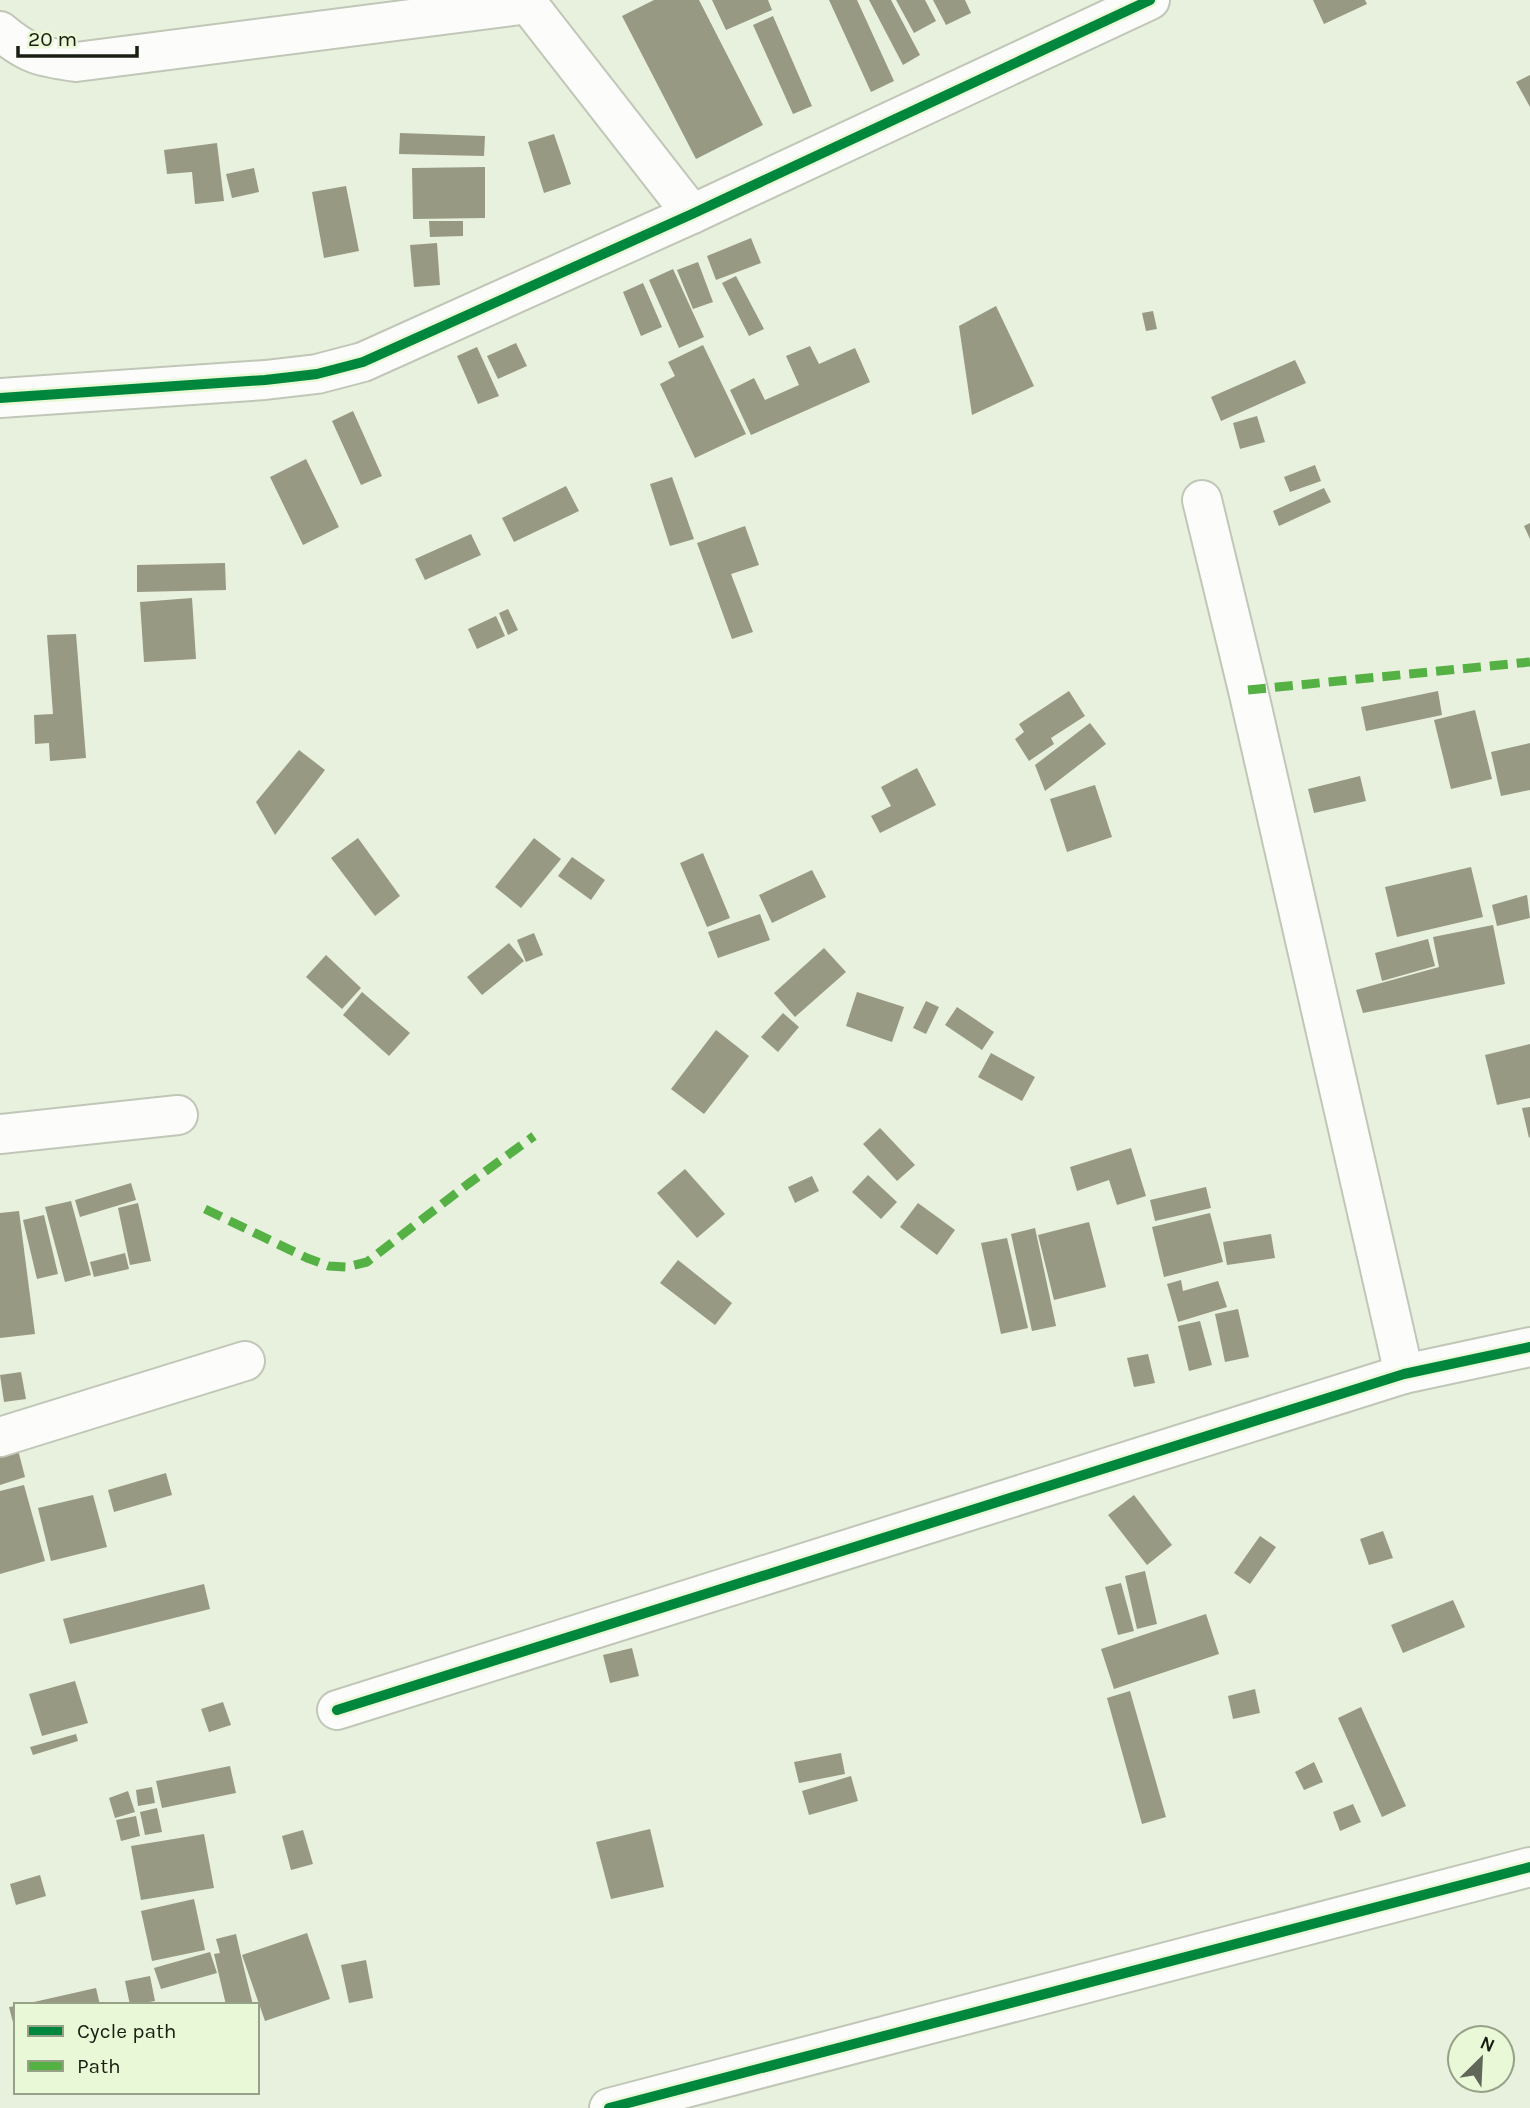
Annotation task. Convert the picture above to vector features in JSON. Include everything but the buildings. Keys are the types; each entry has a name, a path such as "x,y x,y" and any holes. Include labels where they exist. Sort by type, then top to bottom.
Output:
{"street":[{"path":"0,398 265,380 317,374 351,365 692,214 1150,0"},
{"path":"0,31 19,46 40,57 76,62 526,2 692,214"},
{"path":"1202,500 1404,1374"},
{"path":"0,1135 177,1115"},
{"path":"337,1710 1404,1374 1530,1347"},
{"path":"0,1437 246,1361"},
{"path":"609,2108 1530,1867"}],"marked path":[{"path":"1248,690 1530,662"},
{"path":"205,1209 307,1258 329,1266 346,1267 367,1262 534,1136"}],"cycle path":[{"path":"0,398 265,380 317,374 363,362 692,214 1150,0"},
{"path":"337,1710 1404,1374 1530,1347"},
{"path":"609,2108 1530,1867"}]}
